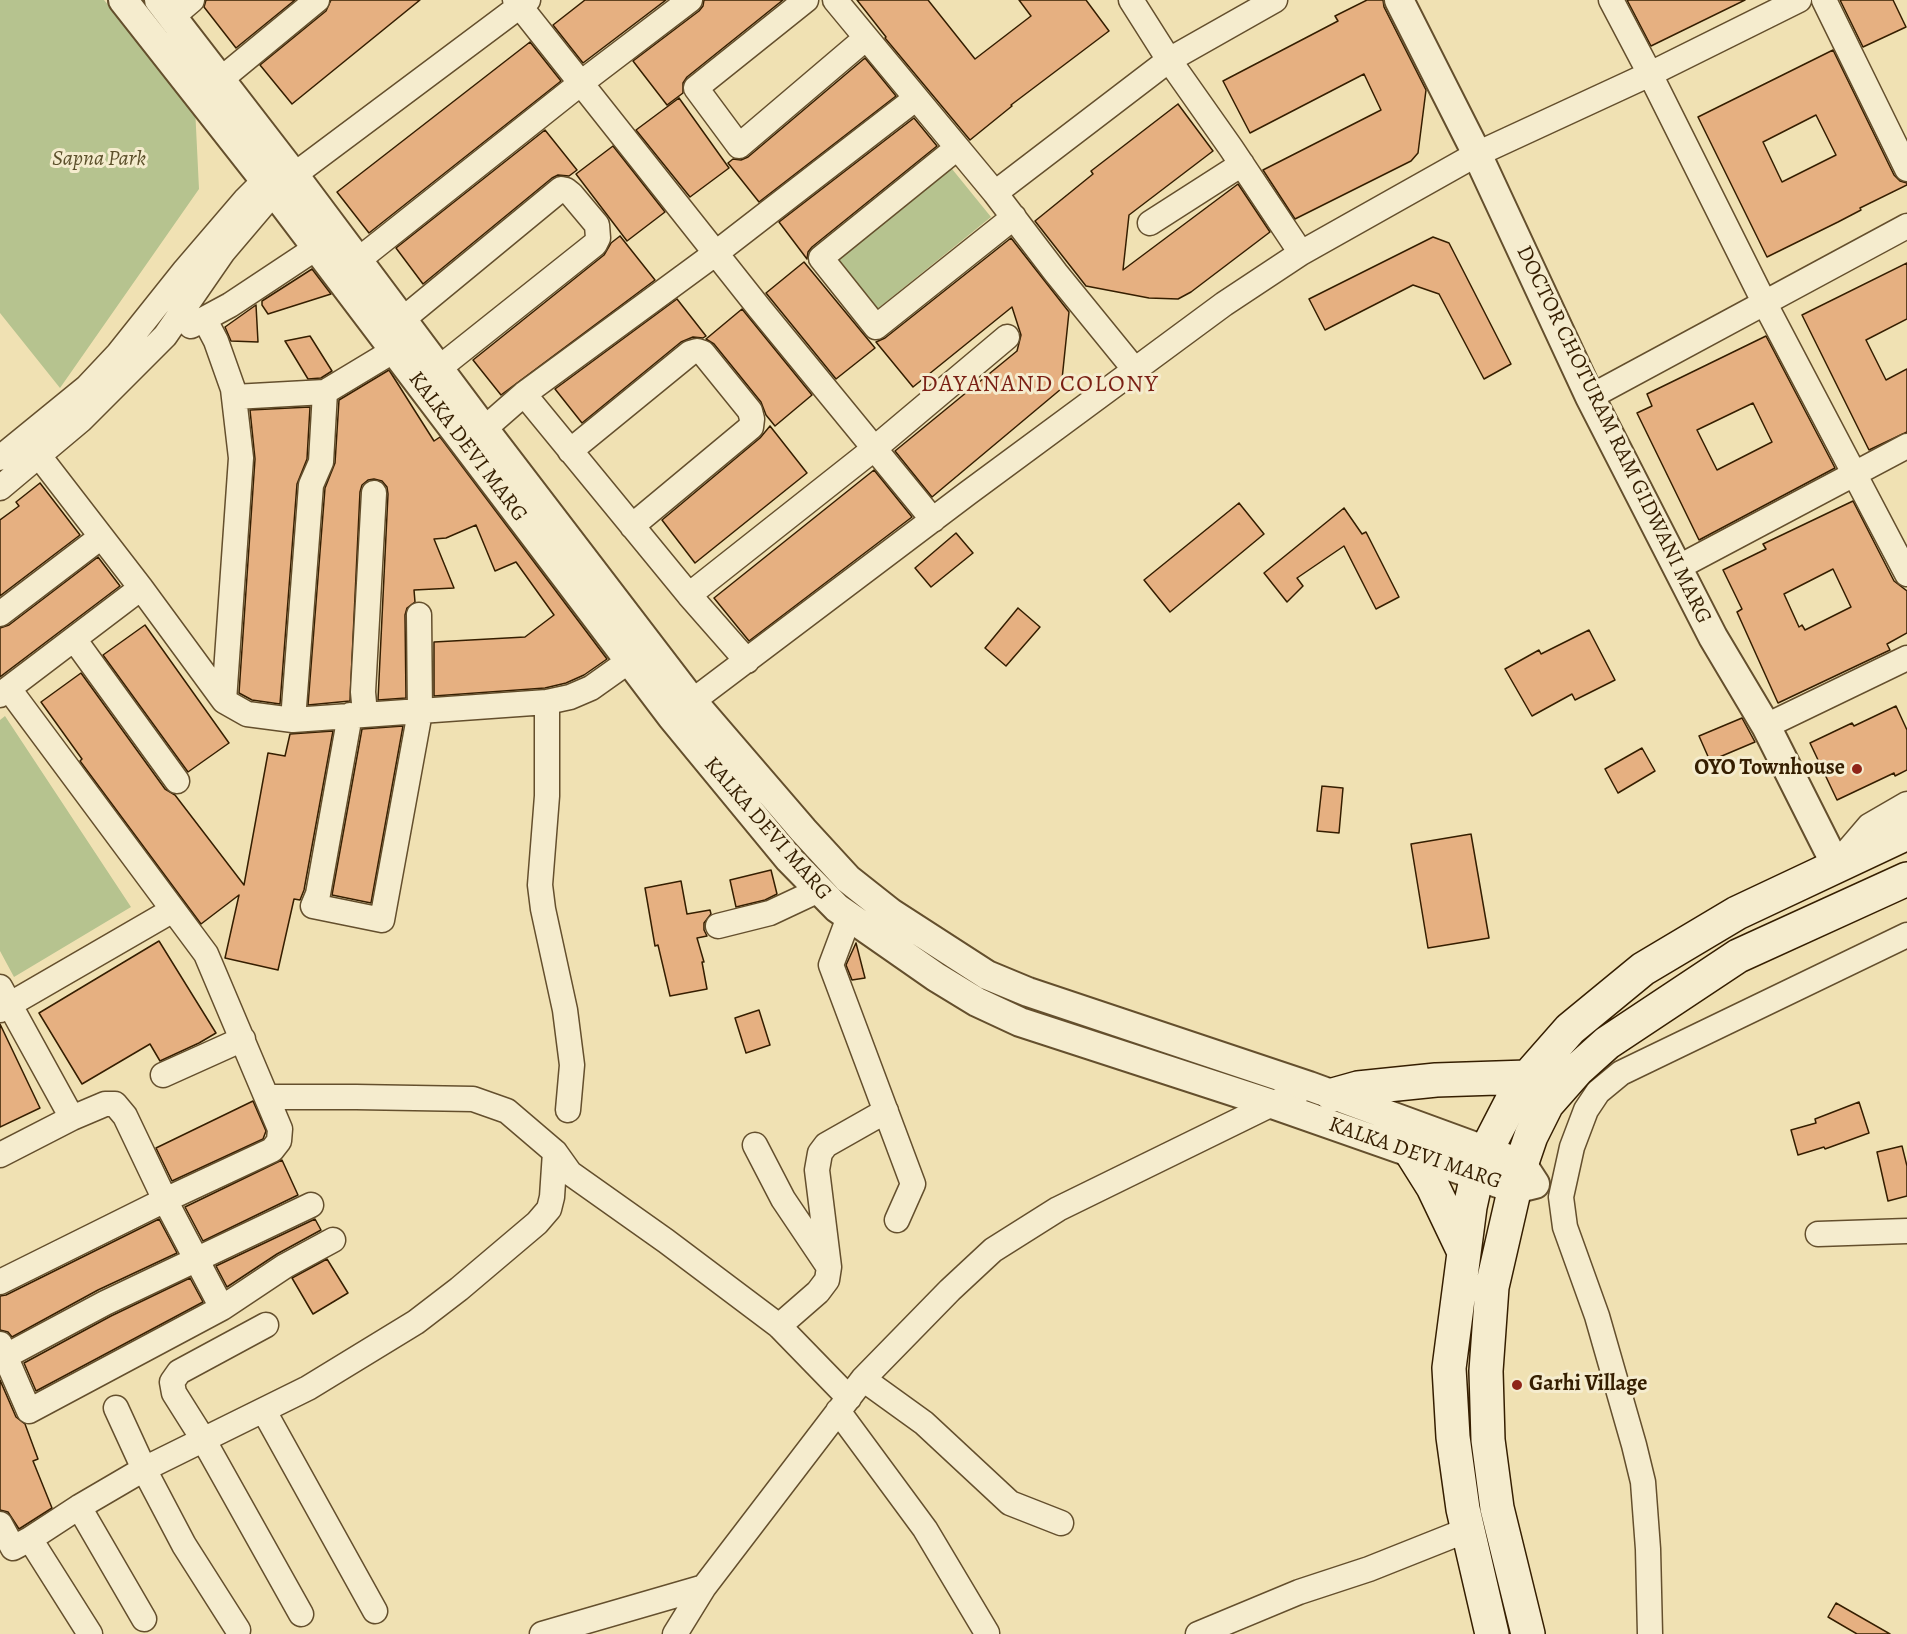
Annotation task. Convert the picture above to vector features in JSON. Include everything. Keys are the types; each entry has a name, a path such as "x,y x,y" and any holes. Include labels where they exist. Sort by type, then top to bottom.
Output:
{"main road":[{"path":"1492,1634 1467,1530 1453,1437 1449,1368 1470,1207 1482,1163 1519,1087 1570,1029 1643,969 1737,913 1907,833"},
{"path":"1528,1634 1497,1508 1488,1440 1486,1371 1492,1287 1524,1179 1531,1136 1547,1104 1577,1070 1607,1043 1738,956 1907,879"},
{"path":"1321,1091 1436,1080 1527,1077"},
{"path":"1411,1152 1433,1187 1464,1252"}],"street":[{"name":"KALKA DEVI MARG","path":"123,0 279,177 357,261 483,429 789,859 849,917 946,983 977,1002 1020,1022 1411,1152 1482,1163"},
{"path":"220,80 317,0"},
{"path":"357,261 690,0"},
{"path":"806,0 696,88 739,146 866,38"},
{"path":"835,0 995,193 1135,370"},
{"path":"1131,0 1169,60 1301,253"},
{"path":"995,193 1169,60 1275,0"},
{"name":"DOCTOR CHOTURAM RAM GIDWANI MARG","path":"1399,0 1477,154 1590,397 1713,637 1766,726 1836,865"},
{"path":"1611,0 1764,302 1907,574"},
{"path":"682,709 933,519 1224,304 1301,253 1477,154 1650,74 1799,0"},
{"path":"1824,0 1907,169"},
{"path":"0,488 32,447 118,354 185,270 279,177 521,2 716,253 933,519"},
{"name":"KALKA DEVI MARG","path":"174,6 279,177 316,248 628,661 682,709 803,830 848,879 891,913 987,975 1028,992 1321,1091 1482,1163 1524,1179"},
{"path":"483,429 524,394 716,253 915,99"},
{"path":"957,148 821,258 876,327 1014,217"},
{"path":"1150,223 1242,164"},
{"path":"0,458 32,447 89,413 165,336 223,252 279,177"},
{"path":"402,320 561,189 571,194 597,225 598,238 595,244 438,369"},
{"path":"1590,397 1907,226"},
{"path":"165,336 206,320 316,248"},
{"path":"206,320 233,389 241,458 224,701"},
{"path":"689,595 875,448 1007,337"},
{"path":"234,397 325,392 393,351"},
{"path":"570,451 690,353 697,351 703,353 750,411 751,427 632,526"},
{"path":"293,720 311,485 321,462 325,392"},
{"path":"524,394 689,595 747,661"},
{"path":"1677,568 1907,446"},
{"path":"32,447 141,588 224,701 247,714 293,720 547,702 570,697 591,688 628,661"},
{"path":"374,493 363,692 318,894 313,906 382,920 420,712 419,615"},
{"path":"0,614 101,537"},
{"path":"0,1282 272,1150 279,1141 280,1129 268,1097 206,954 4,692 141,588"},
{"path":"74,639 177,781"},
{"path":"1766,726 1907,658"},
{"path":"547,702 548,796 540,885 572,1065 568,1110"},
{"path":"1836,865 1869,826 1907,804"},
{"path":"718,927 770,913 819,890"},
{"path":"72,1118 3,1000 173,910"},
{"path":"849,917 831,965 913,1184 897,1220"},
{"path":"1650,1634 1648,1549 1643,1482 1597,1316 1565,1227 1561,1197 1572,1147 1586,1110 1598,1092 1621,1073 1907,935"},
{"path":"163,1075 243,1039"},
{"path":"675,1634 704,1587 850,1396 950,1290 993,1250 1058,1209 1275,1105 1321,1091"},
{"path":"268,1097 356,1096 473,1099 507,1111 555,1152 570,1173 779,1326 850,1396 987,1633"},
{"path":"0,1155 72,1118 105,1104 116,1104 125,1116 165,1200 222,1308"},
{"path":"779,1326 818,1292 827,1280 829,1267 817,1170 820,1153 826,1145 886,1112"},
{"path":"755,1145 783,1199 829,1267"},
{"path":"15,1548 144,1469 308,1388 416,1322 537,1223 549,1209 555,1152"},
{"path":"1524,1179 1561,1197"},
{"path":"311,1205 3,1350 29,1411 222,1308 285,1266 333,1240"},
{"path":"1818,1234 1907,1232"},
{"path":"266,1325 179,1371 172,1382 174,1393 203,1439 300,1614"},
{"path":"850,1396 924,1423 1010,1503 1060,1523"},
{"path":"116,1408 144,1469 184,1545 238,1630"},
{"path":"264,1411 375,1611"},
{"path":"79,1507 144,1619"},
{"path":"0,1524 15,1548 50,1568 90,1634"},
{"path":"1198,1634 1299,1592 1370,1569 1467,1530"},
{"path":"542,1634 704,1587"}],"green space":[{"name":"Sapna Park","path":"0,0 104,0 195,107 199,189 60,388 0,313"},
{"path":"948,164 991,217 876,310 833,256"},
{"path":"5,716 131,907 14,977 0,951 0,720"}],"building":[{"path":"206,0 295,0 236,48 204,7"},
{"path":"331,0 420,0 292,104 260,65 326,11"},
{"path":"585,0 666,0 583,63 553,25"},
{"path":"704,0 783,0 687,77 683,83 683,93 667,105 633,61 699,11"},
{"path":"857,0 928,0 975,59 1031,16 1019,0 1086,0 1109,31 1011,105 970,140 885,38"},
{"path":"1367,0 1383,0 1384,7 1426,90 1418,153 1411,161 1295,219 1263,170 1381,110 1364,74 1250,133 1223,81 1338,21 1335,16"},
{"path":"1627,0 1745,0 1651,46"},
{"path":"1840,0 1893,0 1906,27 1863,47"},
{"path":"530,42 561,81 369,233 337,192"},
{"path":"1833,50 1894,175 1907,185 1767,257 1698,117","holes":["1816,115 1836,155 1782,182 1763,142"]},
{"path":"865,58 896,96 759,202 728,163 733,159 741,160 748,157"},
{"path":"679,98 729,168 690,197 636,130"},
{"path":"1178,104 1213,151 1129,215 1123,270 1238,184 1270,232 1191,292 1178,299 1149,298 1086,286 1035,221 1093,174 1091,171"},
{"path":"914,118 937,146 812,247 807,259 779,222"},
{"path":"545,130 577,170 569,176 558,175 552,178 423,284 396,248"},
{"path":"613,146 665,212 627,241 576,174"},
{"path":"620,236 655,280 501,395 473,360 604,255 611,243"},
{"path":"1433,237 1449,243 1511,364 1484,379 1439,294 1413,285 1325,330 1309,299"},
{"path":"1011,238 1069,312 1061,389 932,497 895,451 1017,351 1021,335 1012,307 913,387 876,342 885,338"},
{"path":"804,262 875,348 836,379 766,293"},
{"path":"1907,263 1907,319 1866,340 1886,380 1907,369 1907,432 1869,450 1802,315"},
{"path":"312,269 331,294 268,314 262,301"},
{"path":"677,299 706,336 693,337 681,342 582,423 555,389"},
{"path":"256,305 258,342 231,341 225,327"},
{"path":"742,309 812,395 775,426 766,415 761,402 714,344 706,339"},
{"path":"310,336 332,371 321,378 308,379 285,341"},
{"path":"1766,336 1835,468 1699,540 1637,413 1652,406 1647,394","holes":["1753,403 1772,442 1717,470 1697,430"]},
{"path":"389,370 434,441 440,437 607,659 584,675 566,683 545,688 434,696 434,642 525,637 554,615 516,562 495,571 476,525 446,538 434,539 454,588 414,590 415,602 407,608 405,615 406,698 378,700 388,494 387,487 382,481 374,479 362,485 360,492 350,701 308,705 325,488 335,463 339,400"},
{"path":"310,407 307,459 297,484 280,704 252,700 239,693 255,459 250,410"},
{"path":"770,426 807,473 695,563 662,520 760,438"},
{"path":"874,470 912,517 749,641 714,598"},
{"path":"40,483 80,535 0,596 0,520 19,506 16,502"},
{"path":"1853,501 1894,581 1907,591 1907,633 1887,644 1890,650 1778,703 1737,612 1742,609 1723,570 1766,549 1763,544","holes":["1833,569 1851,607 1805,630 1802,625 1799,627 1784,594"]},
{"path":"1239,503 1264,534 1170,612 1144,580"},
{"path":"1344,508 1362,534 1366,532 1399,597 1376,609 1344,546 1297,578 1303,586 1287,602 1264,573"},
{"path":"956,533 973,553 931,587 915,568"},
{"path":"98,557 120,586 0,677 0,628 9,625"},
{"path":"1018,608 1040,627 1006,666 985,648"},
{"path":"145,625 229,743 188,772 103,655"},
{"path":"1589,630 1615,680 1575,700 1572,694 1532,716 1505,669 1539,650 1541,654"},
{"path":"81,673 165,789 175,795 244,885 268,753 285,756 290,734 333,731 304,890 300,900 294,899 278,970 225,958 239,895 201,924 80,761 82,759 41,702"},
{"path":"1896,706 1907,730 1907,770 1895,776 1894,773 1837,800 1810,743"},
{"path":"1742,718 1755,742 1710,761 1699,736"},
{"path":"403,726 371,903 332,895 362,729"},
{"path":"1642,748 1655,771 1618,793 1605,769"},
{"path":"1322,786 1343,788 1339,833 1317,831"},
{"path":"1471,834 1489,938 1428,948 1411,844"},
{"path":"771,870 777,894 765,900 736,907 730,880"},
{"path":"681,881 687,914 710,910 711,914 704,923 707,936 697,938 704,962 702,962 707,989 670,996 658,945 655,946 645,888"},
{"path":"159,941 216,1033 160,1061 150,1044 82,1084 39,1013"},
{"path":"856,943 865,978 852,980 846,965"},
{"path":"759,1010 770,1045 746,1053 735,1018"},
{"path":"0,1024 40,1108 0,1127"},
{"path":"253,1101 266,1131 263,1139 172,1181 156,1148"},
{"path":"1859,1102 1869,1133 1825,1149 1824,1147 1798,1155 1791,1130 1816,1123 1815,1119"},
{"path":"1902,1146 1907,1166 1907,1196 1888,1201 1877,1152"},
{"path":"282,1160 298,1195 203,1241 185,1207"},
{"path":"159,1219 177,1253 98,1290 12,1337 8,1332 0,1330 0,1296"},
{"path":"315,1219 321,1230 277,1254 227,1287 216,1266"},
{"path":"327,1259 348,1293 313,1314 292,1278"},
{"path":"190,1278 203,1302 36,1391 24,1363 111,1316"},
{"path":"0,1380 16,1417 25,1424 38,1459 33,1461 52,1508 19,1529 8,1512 0,1510"},
{"path":"1836,1603 1890,1634 1857,1634 1828,1617"}],"place":[{"name":"OYO Townhouse","path":"1857,769"},
{"name":"Garhi Village","path":"1517,1385"}],"district":[{"name":"DAYANAND COLONY","path":"1040,385"}]}
